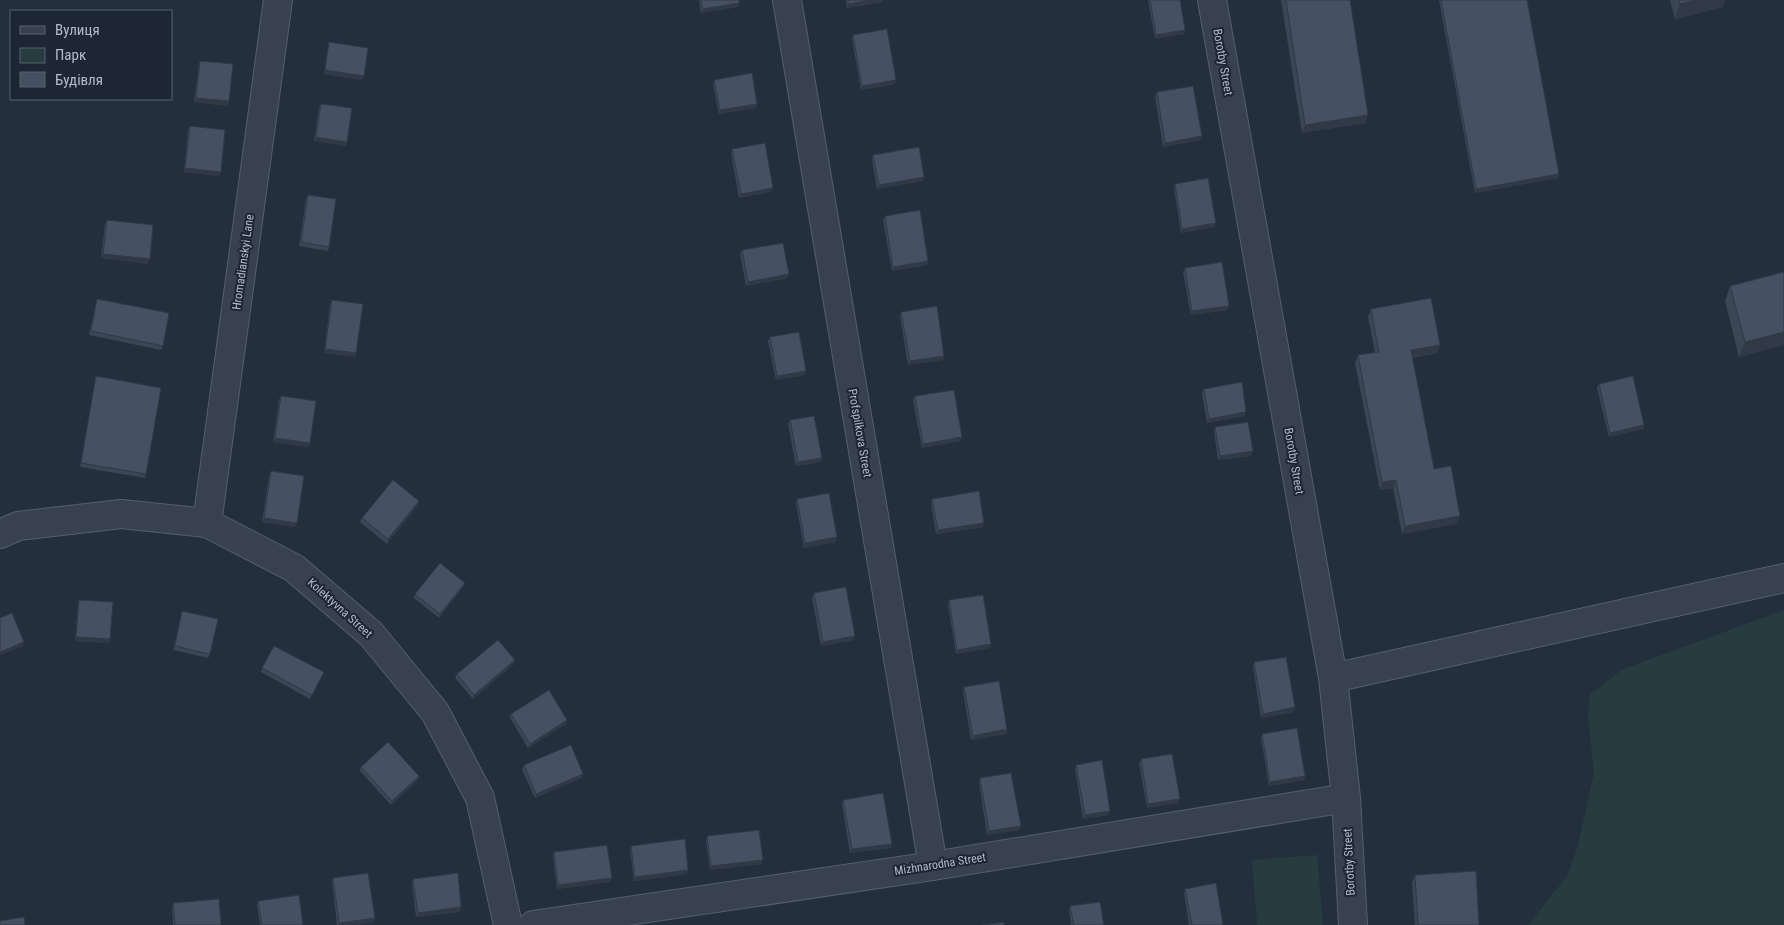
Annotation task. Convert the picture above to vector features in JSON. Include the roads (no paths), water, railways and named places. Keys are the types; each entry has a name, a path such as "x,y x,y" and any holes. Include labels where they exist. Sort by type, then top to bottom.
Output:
{"street":[{"name":"Hromadianskyi Lane","path":"208,523 278,0"},
{"name":"Profspilkova Street","path":"787,0 933,866"},
{"name":"Borotby Street","path":"1212,0 1333,678 1346,798 1352,925"},
{"name":"Kolektyvna Street","path":"0,534 18,526 121,514 208,523 294,568 371,634 435,712 480,798 508,925"},
{"path":"1333,678 1784,578"},
{"name":"Mizhnarodna Street","path":"533,925 933,866 1346,798"}]}
